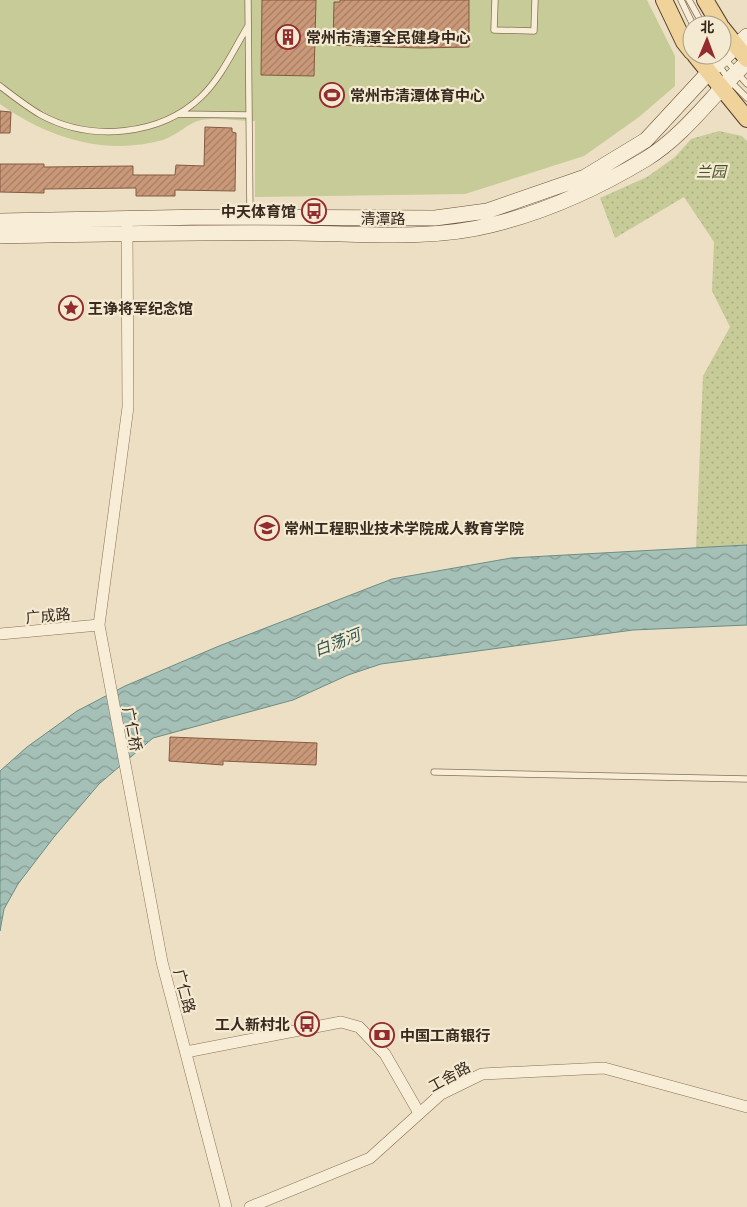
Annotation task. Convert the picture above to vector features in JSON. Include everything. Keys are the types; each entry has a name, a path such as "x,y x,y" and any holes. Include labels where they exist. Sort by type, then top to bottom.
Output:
{"main road":[{"path":"664,0 682,38"},
{"path":"705,0 714,15"},
{"name":"清潭路","path":"0,236 250,218 435,218 487,211 585,177 646,140 726,65"},
{"name":"清潭路","path":"0,221 436,234 490,226 560,202 605,182 648,158 680,133 727,65"},
{"path":"730,65 747,119"}],"street":[{"name":"广仁桥","path":"127,226 128,406 99,625 128,780"},
{"name":"广成路","path":"0,634 99,625"},
{"name":"广仁路","path":"128,780 162,962 226,1207"},
{"path":"186,1052 342,1022 359,1027 385,1054 419,1113"},
{"name":"工舍路","path":"250,1207 370,1158 441,1094 482,1074 604,1068 747,1107"}],"lane":[{"path":"248,0 250,218"},
{"path":"495,0 494,30 534,31 535,0"},
{"path":"681,0 689,15"},
{"path":"689,0 697,15"},
{"path":"0,86 42,115 84,130 125,131 169,121 202,96 248,26"},
{"path":"730,65 747,98"},
{"path":"731,65 747,84"},
{"path":"178,114 249,115"},
{"path":"434,772 747,779"}],"green space":[{"name":"常州市清潭体育中心","path":"0,0 647,0 675,56 675,86 639,117 584,156 465,194 255,197 255,121 207,119 191,124 163,140 120,146 99,145 57,135 18,116 0,104"},
{"name":"兰园","path":"719,131 742,136 747,141 747,545 696,548 703,376 730,327 712,291 714,242 684,197 615,238 600,198 647,177 675,157 691,139"}],"water":[{"name":"白荡河","path":"747,545 747,625 633,630 381,664 348,675 293,700 153,738 99,784 54,837 18,884 4,909 0,931 0,771 27,747 77,711 125,686 219,646 392,579 511,558"}],"building":[{"name":"常州市清潭全民健身中心","path":"262,0 316,0 314,76 261,75"},
{"path":"340,0 469,0 469,47 420,48 333,45 334,2 340,2"},
{"path":"0,111 11,112 10,133 0,133"},
{"path":"205,127 232,128 232,132 236,133 235,191 175,190 175,196 136,196 136,188 44,189 44,193 0,192 0,164 44,164 44,167 133,166 133,175 175,175 176,165 204,166"},
{"path":"170,737 317,743 316,765 223,761 223,765 169,761"}],"place":[{"name":"常州市清潭全民健身中心","path":"288,37"},
{"name":"常州市清潭体育中心","path":"332,95"},
{"name":"中天体育馆","path":"314,211"},
{"name":"王诤将军纪念馆","path":"71,308"},
{"name":"常州工程职业技术学院成人教育学院","path":"267,528"},
{"name":"工人新村北","path":"307,1024"},
{"name":"中国工商银行","path":"382,1035"}]}
